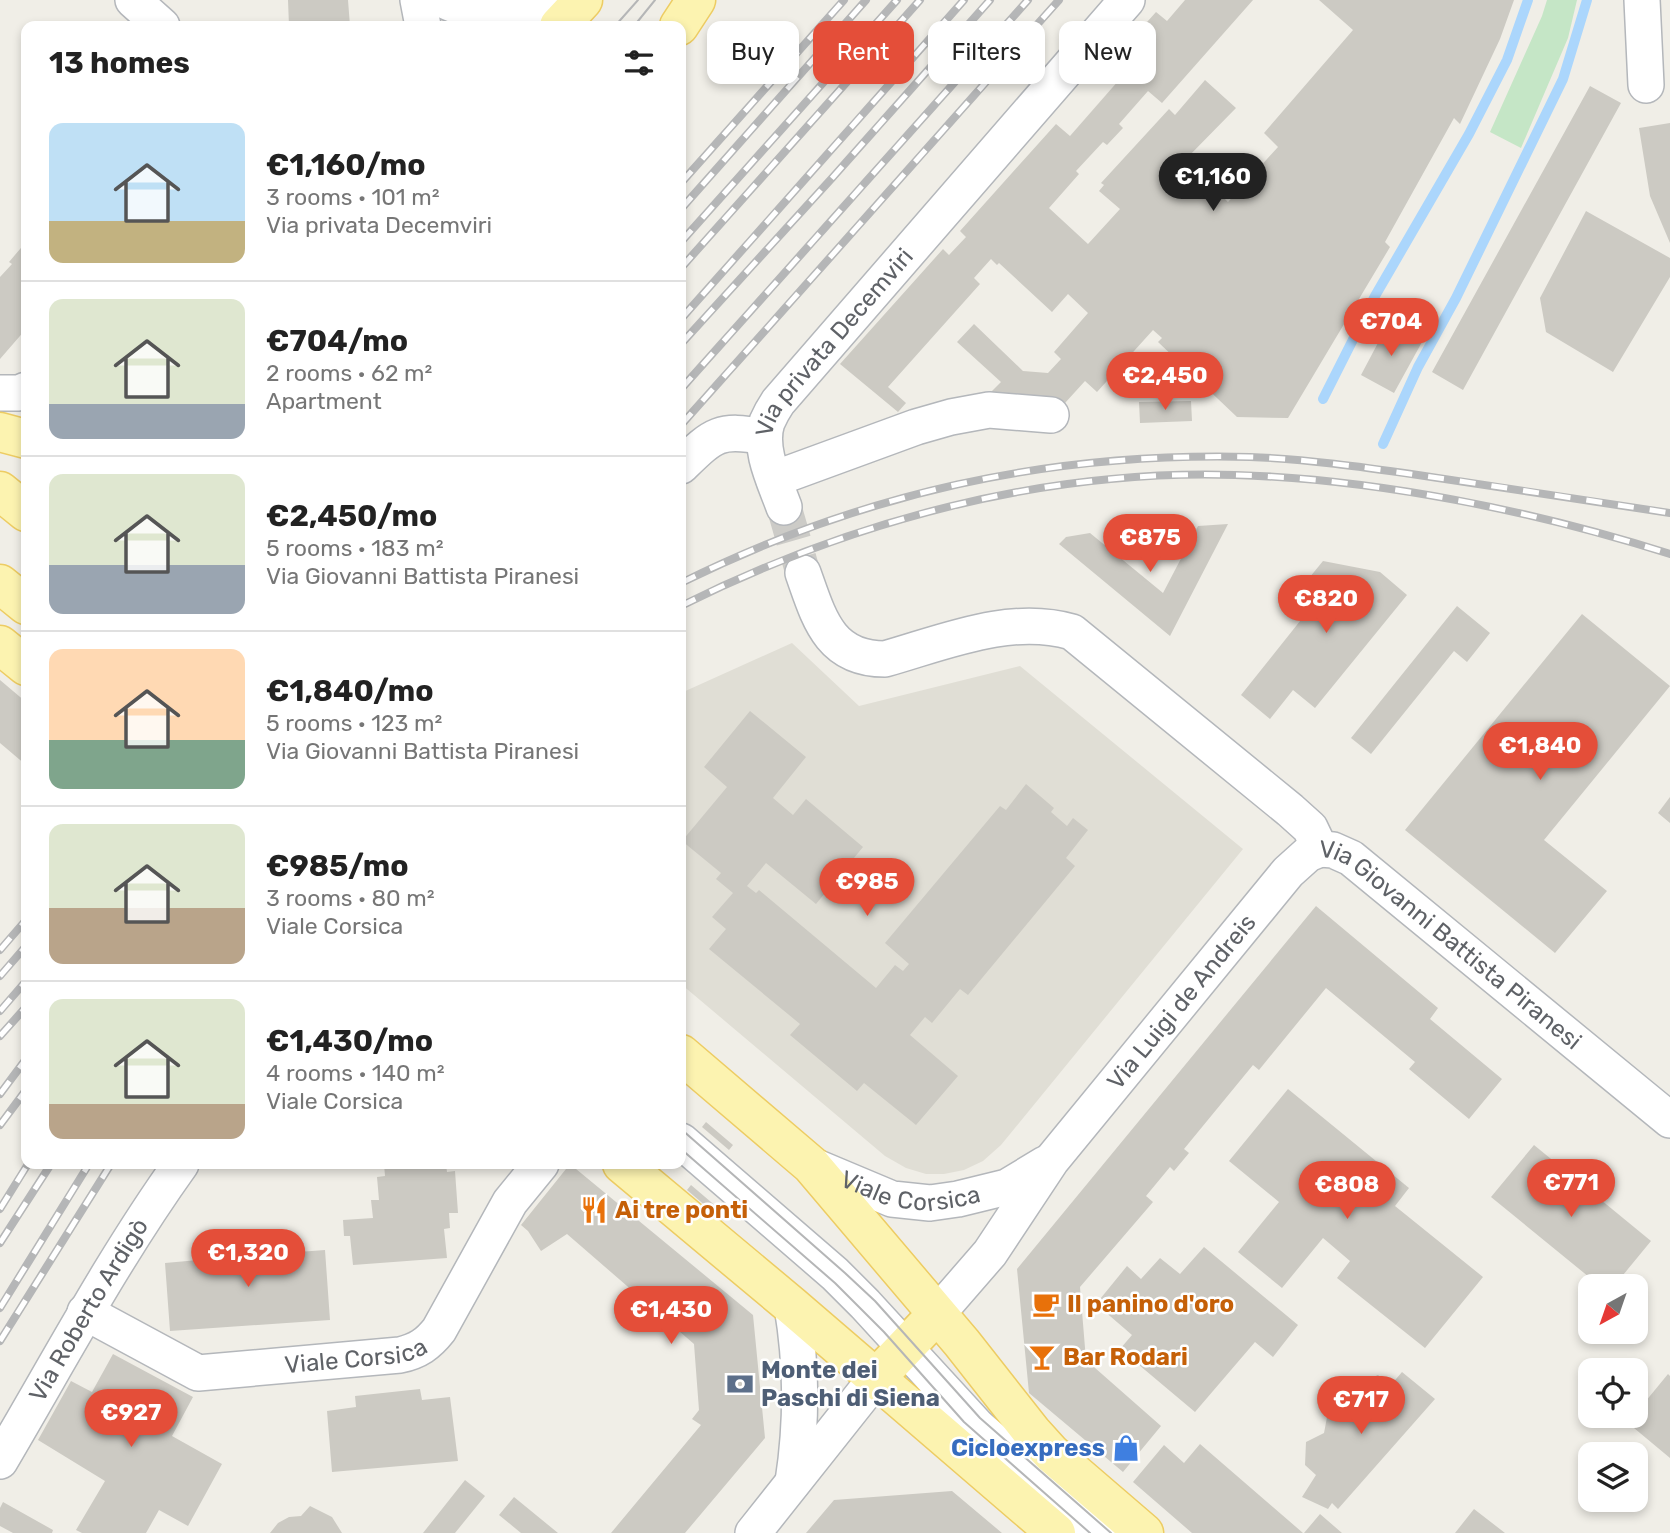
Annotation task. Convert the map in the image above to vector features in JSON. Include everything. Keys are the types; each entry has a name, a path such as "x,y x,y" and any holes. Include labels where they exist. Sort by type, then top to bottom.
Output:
{"main road":[{"path":"564,21 583,0"},
{"path":"682,21 696,0"},
{"path":"0,432 21,438"},
{"path":"0,491 21,508"},
{"path":"0,584 21,601"},
{"path":"0,645 21,662"},
{"name":"Viale Corsica","path":"686,1058 811,1165"},
{"path":"811,1165 1051,1453 1144,1533"},
{"path":"628,1169 1056,1533"},
{"path":"876,1378 937,1314"}],"street":[{"path":"133,0 156,21"},
{"path":"418,0 422,21"},
{"path":"443,0 475,11 497,14 551,0"},
{"name":"Via privata Decemviri","path":"1051,415 989,410 916,426 779,493 767,457 764,437 767,421 790,386 1127,0"},
{"path":"1642,0 1646,85"},
{"path":"0,393 21,392"},
{"path":"686,461 706,442 721,433 764,437"},
{"name":"Via Giovanni Battista Piranesi","path":"803,573 824,628 837,644 868,659 885,659 1009,625 1054,627 1072,632 1290,810 1310,828 1320,849 1333,850 1351,858 1670,1120"},
{"name":"Via Luigi de Andreis","path":"1051,1161 1288,872 1308,854 1320,849"},
{"path":"686,1145 820,1261 865,1304 977,1426 1098,1533"},
{"path":"937,1314 990,1253 1051,1161"},
{"name":"Viale Corsica","path":"811,1165 892,1199 930,1203 1007,1187 1051,1161"},
{"name":"Via Roberto Ardigò","path":"0,1461 85,1312 142,1219 177,1169"},
{"name":"Viale Corsica","path":"85,1312 198,1373 400,1355 417,1351 439,1330 510,1202 537,1169"},
{"path":"792,1306 797,1335 800,1405 799,1445 793,1486"},
{"path":"753,1533 793,1486 825,1439 876,1378"}],"shaded area":[{"path":"792,643 859,706 1020,666 1243,849 1001,1145 983,1161 964,1170 926,1174 906,1168 885,1156 686,988 686,691"}],"green space":[{"path":"1547,0 1577,0 1568,38 1521,148 1490,132"}],"building":[{"path":"288,0 348,0 350,21 289,21"},
{"path":"1185,0 1253,0 1162,103 1148,91 1119,124 1123,128 1107,145 1103,142 1076,171 1079,174 1049,208 1088,244 1120,209 1099,191 1104,185 1101,183 1169,109 1175,115 1205,80 1236,108 1185,160 1228,202 1278,147 1264,133 1353,30 1319,0 1514,0 1500,39 1460,124 1454,118 1385,242 1390,247 1288,418 1237,417 1158,342 1162,338 1153,330 1097,392 1085,381 1065,403 1018,398 983,400 1001,382 957,342 974,324 1023,371 1048,373 1061,359 1054,352 1088,313 1068,294 1052,312 999,263 997,265 991,259 974,278 980,284 888,387 906,403 898,412 840,364 943,249 949,255 966,237 960,231 1056,124 1070,136 1116,84 1156,84 1156,21 1148,21 1156,12 1167,21"},
{"path":"1590,86 1621,103 1463,390 1432,372"},
{"path":"1670,123 1670,243 1650,196 1639,128"},
{"path":"1586,211 1670,258 1670,277 1613,372 1546,332 1540,298"},
{"path":"21,248 21,335 0,359 0,277 12,264 9,262"},
{"path":"1388,324 1422,342 1394,393 1361,375"},
{"path":"1191,401 1192,421 1140,423 1139,402"},
{"path":"1228,524 1170,636 1059,544 1066,537 1090,533 1163,593 1198,526"},
{"path":"1323,561 1380,572 1407,595 1315,708 1293,690 1270,719 1241,695 1312,606 1296,594"},
{"path":"1457,606 1490,633 1467,662 1454,651 1371,754 1351,738"},
{"path":"1582,614 1670,686 1544,840 1607,891 1555,953 1405,830"},
{"path":"0,680 21,698 21,761 0,743"},
{"path":"750,711 806,757 773,798 793,815 806,799 863,847 816,904 766,863 747,886 756,893 759,890 876,988 895,965 903,971 909,964 885,943 1000,806 1006,810 1026,784 1054,808 1051,812 1067,826 1073,818 1088,830 1066,858 1075,866 968,995 960,989 932,1023 925,1017 910,1035 958,1076 916,1125 864,1083 857,1091 790,1035 800,1024 709,949 726,929 712,917 733,893 716,879 721,873 686,844 686,836 727,787 704,767"},
{"path":"1670,797 1670,823 1658,813"},
{"path":"1316,906 1438,1008 1430,1019 1502,1079 1469,1119 1409,1069 1415,1062 1326,988 1259,1070 1253,1065 1184,1149 1189,1153 1174,1171 1170,1167 1146,1196 1153,1202 1080,1287 1086,1360 1161,1426 1123,1472 1029,1393 1017,1269"},
{"path":"1288,1089 1409,1188 1395,1206 1483,1277 1425,1348 1337,1278 1350,1261 1323,1238 1282,1288 1238,1252 1279,1202 1229,1161"},
{"path":"706,1122 733,1145 729,1150 702,1127"},
{"path":"1534,1145 1651,1241 1624,1274 1585,1274 1491,1197"},
{"path":"384,1169 455,1171 458,1213 449,1213 450,1228 444,1229 447,1258 353,1265 350,1236 344,1236 343,1220 373,1218 371,1200 379,1200 377,1177 385,1176"},
{"path":"566,1169 576,1169 753,1315 765,1438 685,1533 611,1533 701,1425 692,1419 699,1410 694,1344 567,1234 541,1251 521,1225"},
{"path":"691,1185 718,1208 714,1213 687,1190"},
{"path":"257,1239 258,1255 325,1250 330,1320 170,1331 165,1263 232,1257 231,1241"},
{"path":"1204,1247 1298,1325 1273,1357 1255,1342 1195,1412 1120,1349 1132,1335 1096,1304 1127,1266 1141,1279 1160,1258 1180,1274"},
{"path":"113,1354 193,1397 172,1436 222,1464 188,1526 159,1510 146,1533 82,1533 76,1530 105,1481 38,1440 71,1381 92,1392"},
{"path":"1402,1372 1435,1399 1338,1509 1332,1503 1328,1509 1302,1497 1316,1475 1305,1465 1306,1442 1324,1433 1328,1412 1348,1403 1352,1386 1378,1375 1390,1386"},
{"path":"1668,1374 1670,1458 1634,1428 1648,1428 1648,1398"},
{"path":"420,1389 422,1400 450,1397 458,1461 332,1472 327,1411 356,1407 355,1396"},
{"path":"1200,1444 1303,1533 1192,1533 1133,1482 1164,1445 1184,1463"},
{"path":"465,1480 485,1496 455,1533 423,1533"},
{"path":"952,1491 1002,1533 806,1533 834,1500"},
{"path":"514,1497 558,1533 521,1533 499,1515"},
{"path":"3,1502 53,1530 52,1533 13,1533 0,1526 0,1508"},
{"path":"310,1506 332,1517 342,1533 270,1533 278,1523 289,1517 301,1516"},
{"path":"1474,1509 1505,1533 1455,1533"},
{"path":"1320,1514 1342,1533 1304,1533"}],"waterway":[{"path":"1323,399 1375,296 1469,134 1507,60 1528,0"},
{"path":"1383,444 1418,367 1456,298 1563,79 1587,0"}],"tunnel":[{"path":"784,507 803,573"}],"tram line":[{"path":"619,21 638,0"},
{"path":"638,21 655,0"},
{"path":"686,1133 875,1301 980,1418 1111,1533"},
{"path":"686,1153 835,1283 884,1332 964,1422 1090,1533"}],"railway":[{"path":"686,177 844,0"},
{"path":"686,203 866,0"},
{"path":"686,236 897,0"},
{"path":"686,262 920,0"},
{"path":"686,313 964,0"},
{"path":"686,339 990,0"},
{"path":"686,383 1028,0"},
{"path":"686,419 1059,0"},
{"path":"686,581 749,552 887,502 958,484 1101,462 1175,457 1292,460 1397,472 1670,513"},
{"path":"686,604 812,549 950,506 1021,491 1163,475 1289,478 1400,490 1565,524 1670,554"},
{"path":"0,950 21,926"},
{"path":"0,976 21,952"},
{"path":"0,1011 21,987"},
{"path":"0,1036 21,1013"},
{"path":"0,1094 21,1066"},
{"path":"0,1125 21,1097"},
{"path":"0,1209 25,1169"},
{"path":"0,1243 48,1169"},
{"path":"0,1308 86,1169"},
{"path":"0,1341 108,1169"}],"place":[{"name":"Ai tre ponti","path":"594,1210"},
{"name":"Il panino d'oro","path":"1046,1304"},
{"name":"Bar Rodari","path":"1042,1357"},
{"name":"Monte dei Paschi di Siena","path":"740,1384"},
{"name":"Cicloexpress","path":"1126,1448"}]}
